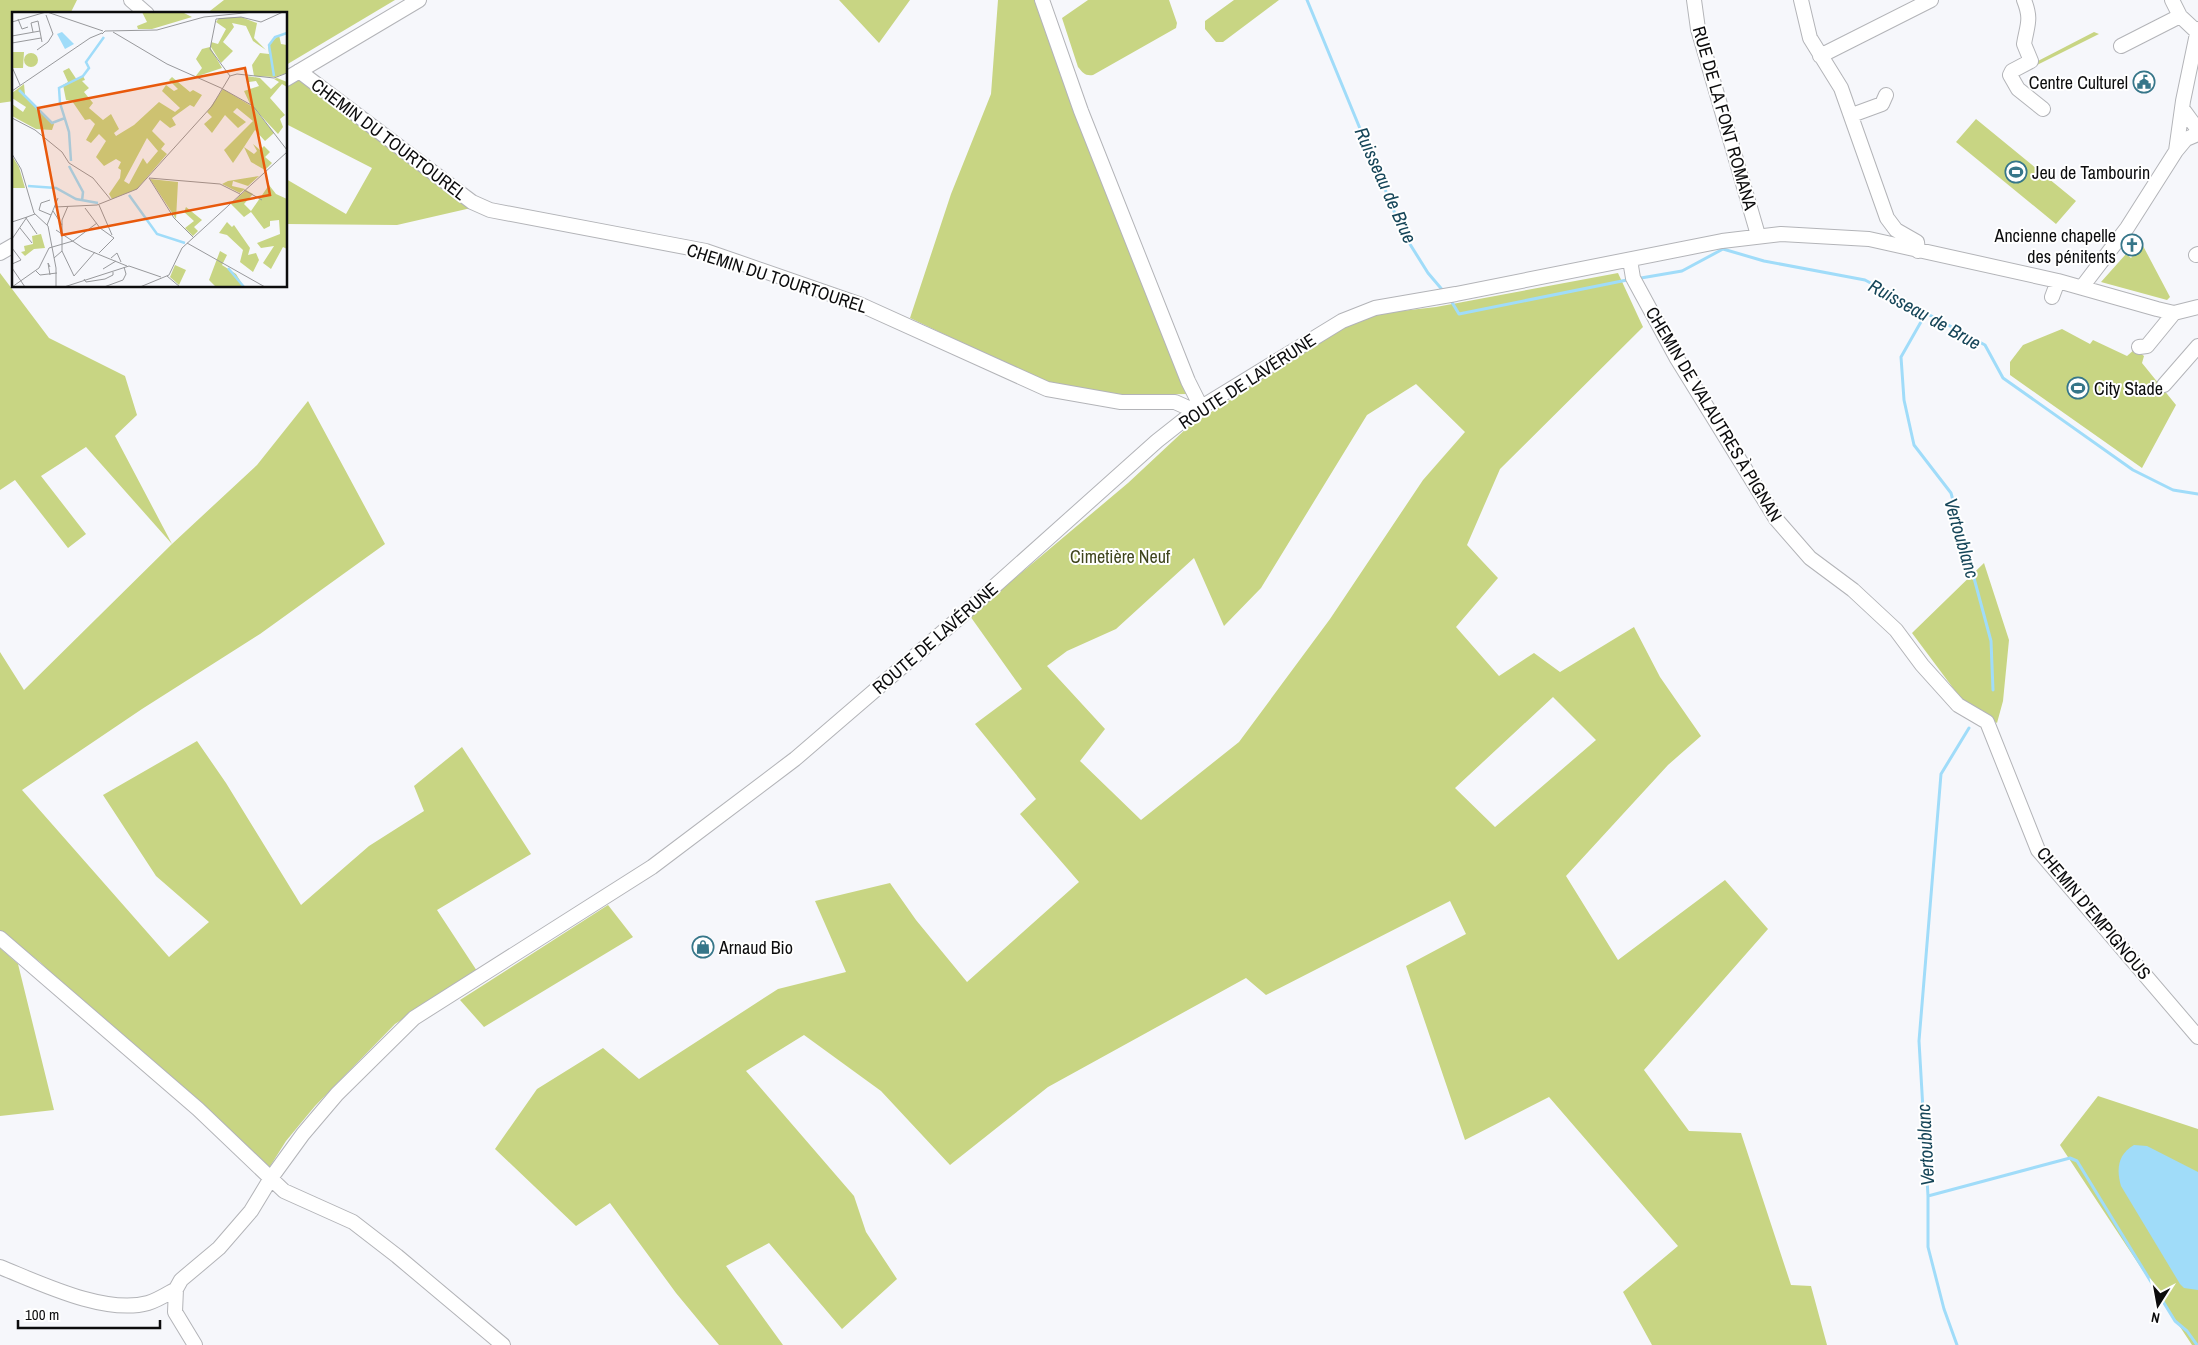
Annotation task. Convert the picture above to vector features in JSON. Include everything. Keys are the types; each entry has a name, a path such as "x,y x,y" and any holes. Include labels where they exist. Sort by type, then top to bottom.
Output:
{"street":[{"path":"131,0 145,12"},
{"path":"288,78 419,0"},
{"path":"1042,0 1081,111 1198,409"},
{"name":"RUE DE LA FONT ROMANA","path":"1694,0 1698,29 1758,235"},
{"path":"1801,0 1810,38 1842,88 1887,218 1896,230 1917,242 1918,251"},
{"path":"1820,56 1931,0"},
{"path":"2024,0 2029,12 2030,26 2024,44 2031,61 2012,71 2010,75 2018,89 2043,108"},
{"path":"2172,0 2180,16 2198,32 2182,108 2176,151"},
{"path":"2122,46 2180,16"},
{"name":"CHEMIN DU TOURTOUREL","path":"299,71 472,202 490,210 706,250 859,304 1047,389 1121,402 1175,402 1198,409"},
{"path":"1852,115 1882,104 1886,95"},
{"path":"2182,108 2198,130"},
{"path":"2082,287 2127,228 2176,151 2186,139 2198,134"},
{"name":"ROUTE DE LAVÉRUNE","path":"176,1289 181,1280 218,1248 251,1211 271,1178 303,1134 337,1094 414,1018 652,867 795,759 966,612 1157,441 1198,409 1270,367 1342,320 1375,308 1438,298 1722,240 1758,235 1816,235 1869,239 2058,281 2174,312"},
{"path":"0,253 12,246"},
{"name":"CHEMIN DE VALAUTRES À PIGNAN","path":"1630,260 1633,278 1676,357 1776,520 1810,558 1852,590 1896,630 1922,665 1958,705 1987,722"},
{"path":"2052,297 2058,281"},
{"path":"2139,347 2147,346 2174,312 2198,307"},
{"path":"2164,385 2198,346"},
{"name":"CHEMIN D'EMPIGNOUS","path":"1987,722 2038,850 2198,1037"},
{"path":"0,938 198,1108 284,1191 353,1222 397,1256 502,1345"},
{"path":"0,1267 65,1292 121,1305 148,1303 176,1289 175,1312 195,1345"}],"green space":[{"path":"0,0 77,0 71,12 12,12 12,101 0,103"},
{"path":"224,0 395,0 288,64 288,12 209,12"},
{"path":"839,0 910,0 879,43"},
{"path":"998,0 1035,0 1070,101 1188,394 1121,395 1045,382 910,318 951,194 991,94"},
{"path":"1088,0 1169,0 1177,23 1176,28 1093,75 1086,74 1078,67 1062,18"},
{"path":"1234,0 1279,0 1223,42 1216,42 1205,29 1205,21"},
{"path":"2094,32 2099,34 2037,65 2036,62"},
{"path":"299,77 471,208 397,225 288,224 288,180 346,214 372,168 288,125 288,83"},
{"name":"Jeu de Tambourin","path":"1976,119 2076,201 2056,224 1956,142"},
{"path":"2142,244 2170,297 2167,300 2101,282 2126,254 2131,258"},
{"path":"0,273 49,338 125,376 137,415 115,436 172,544 86,447 41,476 86,534 68,548 15,480 0,490"},
{"name":"Cimetière Neuf","path":"1618,273 1643,327 1500,469 1467,545 1498,578 1456,627 1499,676 1534,653 1560,672 1634,627 1660,677 1701,736 1668,765 1566,876 1618,960 1725,880 1768,929 1644,1070 1689,1131 1741,1133 1791,1285 1811,1286 1827,1345 1652,1345 1623,1292 1678,1246 1549,1097 1465,1140 1406,966 1466,934 1450,901 1266,995 1246,978 1048,1087 950,1165 881,1091 804,1035 746,1071 854,1196 866,1232 897,1279 842,1329 769,1243 726,1266 783,1345 719,1345 676,1293 610,1203 576,1226 495,1149 537,1089 603,1048 639,1079 778,989 846,972 815,901 890,883 916,920 967,982 1079,882 1020,814 1036,799 975,724 1022,689 970,616 1128,483 1188,427 1348,323 1375,314 1436,307","holes":["1416,384 1465,432 1423,480 1330,619 1239,742 1141,820 1080,761 1105,729 1047,666 1067,651 1116,629 1194,558 1224,626 1261,588 1367,415","1553,697 1596,740 1495,827 1455,788"]},
{"path":"2062,329 2090,344 2093,340 2127,356 2135,349 2144,356 2142,363 2176,405 2142,468 2010,375 2010,362 2023,345"},
{"path":"308,401 385,544 260,634 142,709 22,790 169,957 209,922 156,876 103,795 197,741 226,783 301,905 369,846 424,811 414,786 462,747 531,854 437,910 477,971 395,1024 315,1106 286,1141 269,1168 88,1009 40,962 0,931 0,652 24,690 172,544 257,465"},
{"path":"1984,563 2009,640 2003,701 1997,723 1962,700 1912,633"},
{"path":"608,905 633,937 484,1027 460,1000"},
{"path":"0,948 18,964 54,1110 0,1116"},
{"path":"2098,1096 2198,1129 2198,1345 2192,1345 2060,1145"}],"water":[{"path":"2134,1145 2147,1146 2198,1172 2198,1290 2184,1288 2180,1284 2121,1186 2120,1163 2125,1153"}],"waterway":[{"name":"Ruisseau de Brue","path":"1307,0 1403,233 1428,273 1445,293"},
{"name":"Ruisseau de Brue","path":"1641,278 1682,271 1723,249 1764,261 1865,280 1985,345 2003,378 2133,470 2173,490 2198,494"},
{"name":"Ruisseau de Brue","path":"1450,299 1459,314 1627,280"},
{"name":"Vertoublanc","path":"1926,313 1901,357 1904,400 1914,445 1951,493 1991,641 1993,690"},
{"name":"Vertoublanc","path":"1957,1345 1944,1309 1928,1247 1928,1196 1919,1041 1941,774 1969,728"},
{"name":"Vertoublanc","path":"1928,1196 2070,1158 2077,1161 2175,1321 2187,1331 2197,1345"}],"place":[{"name":"Centre Culturel","path":"2144,82"},
{"name":"Jeu de Tambourin","path":"2016,172"},
{"name":"Ancienne chapelle des pénitents","path":"2132,245"},
{"name":"City Stade","path":"2078,388"},
{"name":"Arnaud Bio","path":"703,947"}]}
